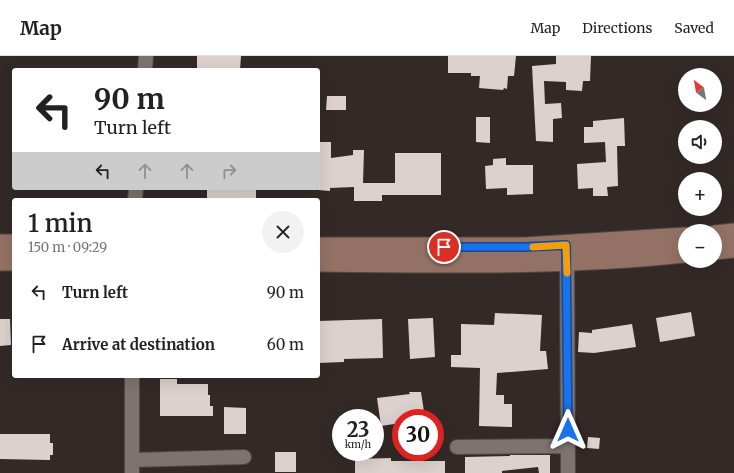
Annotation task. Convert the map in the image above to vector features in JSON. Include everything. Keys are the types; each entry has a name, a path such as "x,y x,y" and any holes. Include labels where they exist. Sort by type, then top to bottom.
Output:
{"street":[{"path":"145,68 146,56"},
{"path":"722,234 734,233"},
{"path":"320,262 513,264 567,253 678,238"},
{"path":"0,244 12,244"},
{"path":"320,247 525,247 567,253 638,258 678,255"},
{"path":"722,249 734,248"},
{"path":"567,253 568,473"},
{"path":"0,260 12,261"},
{"path":"132,378 132,467 244,458"},
{"path":"457,447 568,446"}],"building":[{"path":"197,56 241,56 240,68 197,68"},
{"path":"448,56 516,56 514,76 508,76 507,89 479,88 480,76 471,76 471,73 448,73"},
{"path":"556,56 591,56 590,81 583,81 582,91 566,90 566,82 544,81 545,104 561,103 562,118 553,119 553,142 536,141 532,66 556,64"},
{"path":"327,96 346,96 346,110 326,110"},
{"path":"476,117 490,117 490,143 476,142"},
{"path":"624,118 625,146 617,146 618,186 607,187 608,196 593,196 593,188 578,189 577,164 606,162 605,142 584,143 584,127 593,127 593,121"},
{"path":"320,142 331,142 331,158 353,155 353,150 364,150 363,183 395,183 395,153 441,153 441,195 382,195 382,201 354,201 354,187 330,188 330,191 318,190 320,190"},
{"path":"506,158 506,165 533,165 533,194 507,195 507,188 486,189 485,166 493,165 493,159"},
{"path":"207,190 256,190 256,198 207,198"},
{"path":"691,312 695,336 660,342 656,318"},
{"path":"495,313 542,315 540,351 546,351 548,369 497,373 496,395 504,395 504,404 512,404 512,427 479,426 480,368 451,367 451,355 461,355 461,324 494,325"},
{"path":"433,318 435,357 410,359 408,319"},
{"path":"0,319 10,319 11,345 0,346"},
{"path":"382,319 383,358 344,359 344,362 320,363 320,321"},
{"path":"632,324 636,347 594,353 578,352 579,332 592,333 592,330"},
{"path":"160,379 177,379 177,384 208,384 208,395 210,395 210,406 213,406 213,416 160,416"},
{"path":"409,392 421,392 424,409 392,409 392,424 384,426 384,409 379,409 377,398 410,394"},
{"path":"224,407 246,408 246,434 224,434"},
{"path":"0,434 50,434 50,443 53,443 53,455 50,455 50,460 0,459"},
{"path":"588,437 600,438 599,449 587,448"},
{"path":"275,452 296,452 296,472 275,472"},
{"path":"550,455 550,473 539,473 538,467 502,471 502,473 465,473 465,457"},
{"path":"384,458 391,458 391,461 445,461 445,473 355,473 355,461 384,461"}],"slow traffic":[{"path":"533,247 566,245 567,273"}],"route":[{"path":"444,247 525,247 566,245 568,430"}]}
